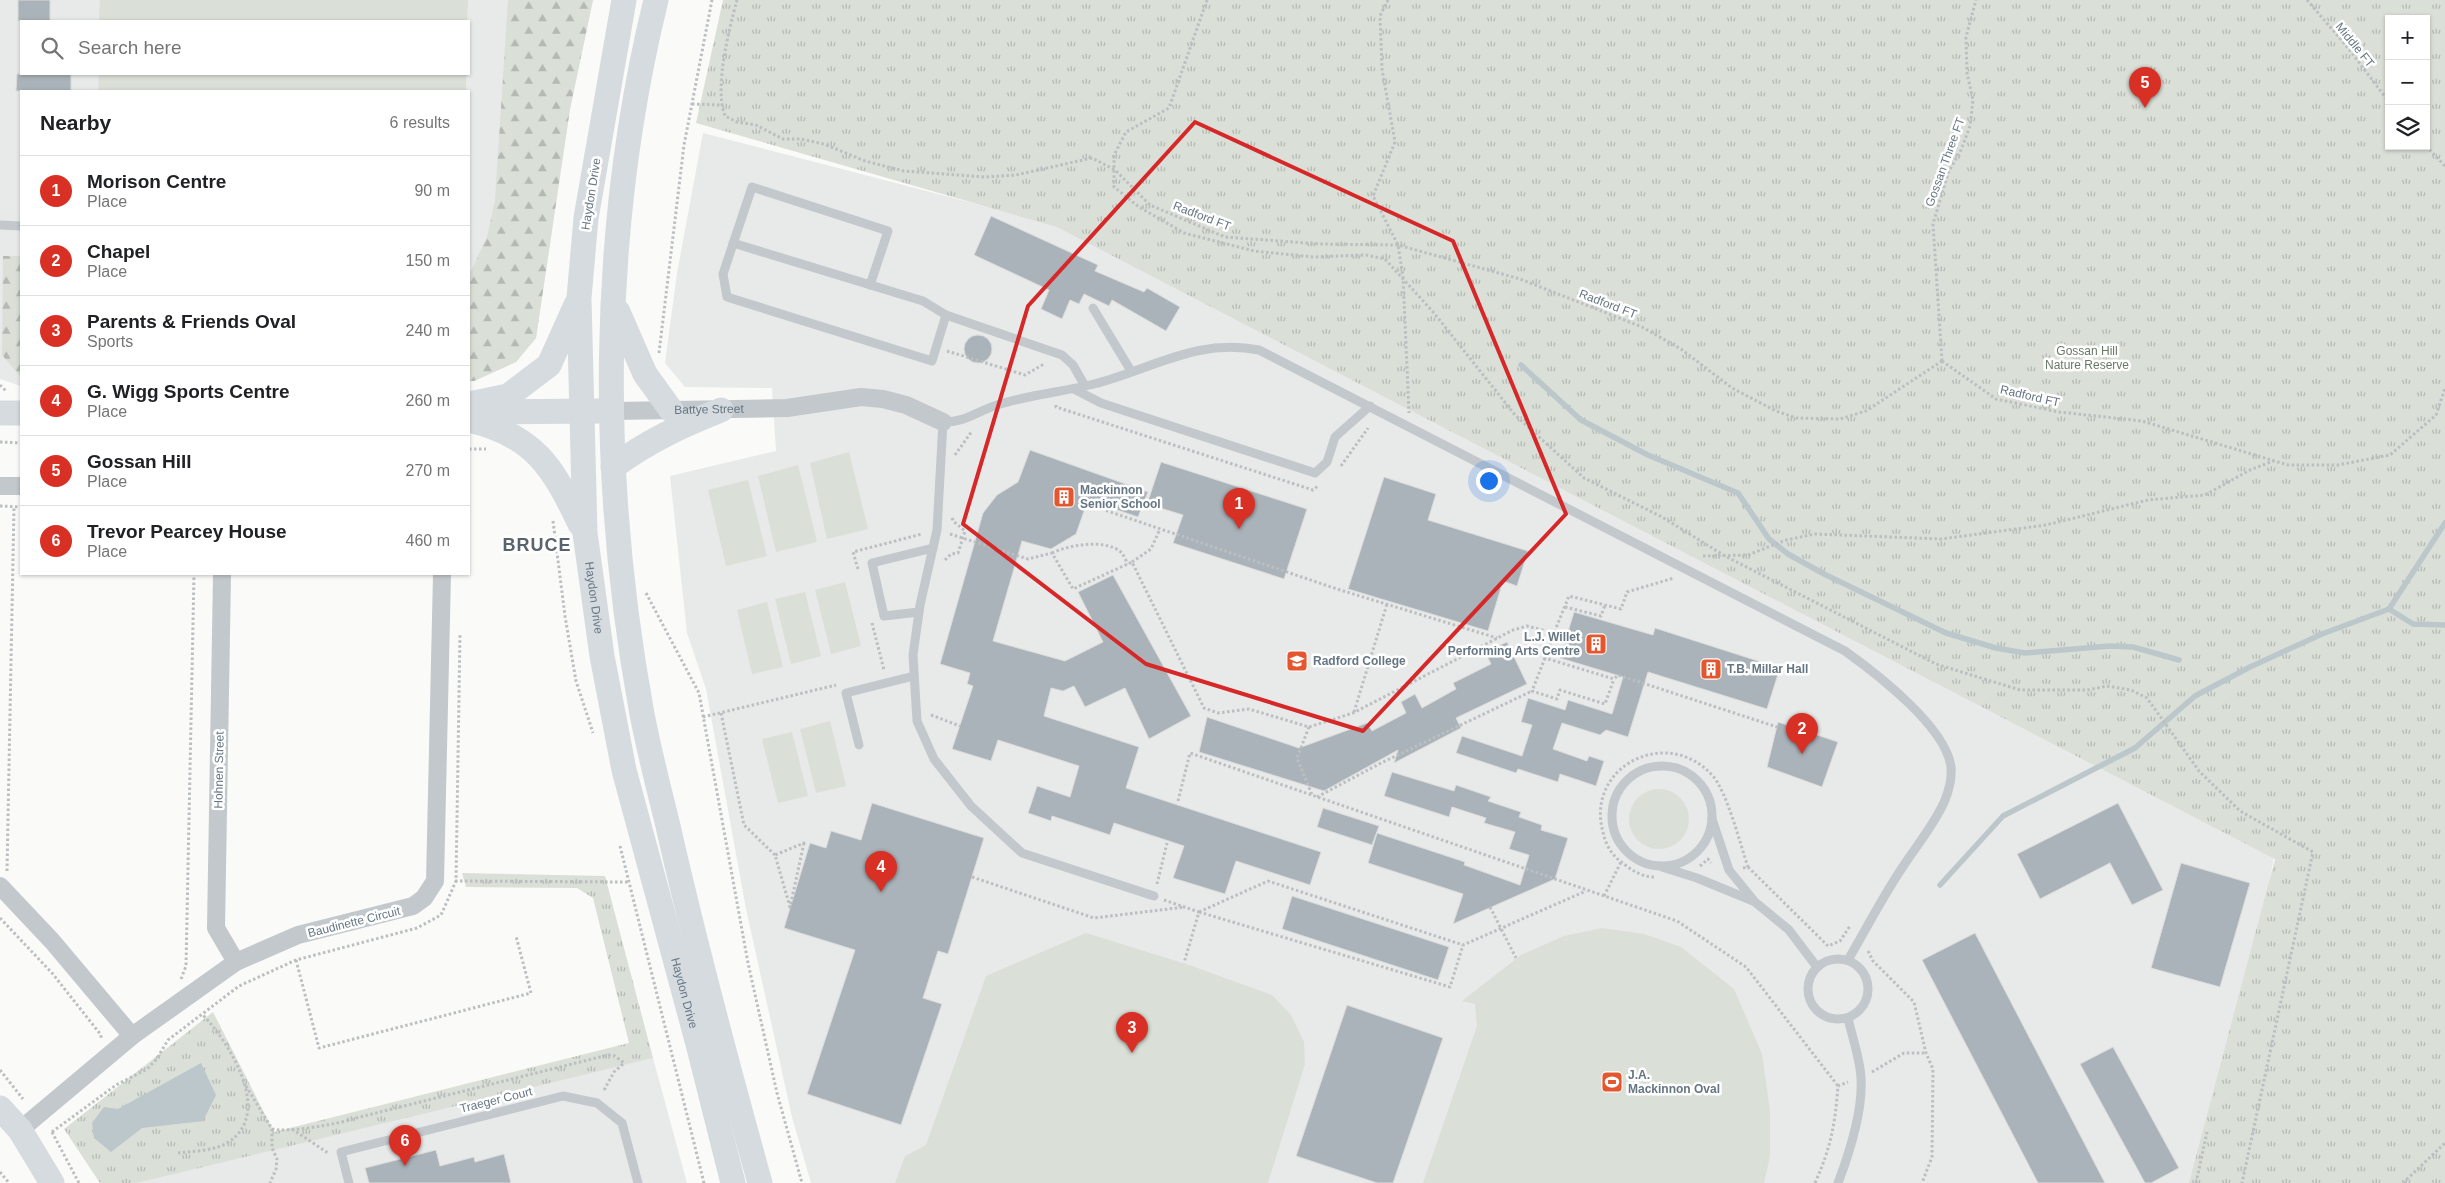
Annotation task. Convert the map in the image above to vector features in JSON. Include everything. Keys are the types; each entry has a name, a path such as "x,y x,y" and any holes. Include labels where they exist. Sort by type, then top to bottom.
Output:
{"main road":[{"name":"Haydon Drive","path":"624,0 586,218 579,298 585,533 602,656 624,770 698,1044 733,1183"},
{"name":"Haydon Drive","path":"656,0 645,47 624,182 613,298 613,467 623,587 642,715 720,1038 760,1183"},
{"path":"470,404 508,396 549,365 579,298"},
{"path":"613,298 637,359 671,410"},
{"path":"613,467 642,446 670,431 721,410"},
{"name":"Battye Street","path":"470,412 613,411"},
{"path":"0,413 20,413"},
{"path":"470,420 486,424 519,438 548,464 561,483 585,533"},
{"path":"0,1108 20,1130 52,1183"}],"street":[{"name":"Battye Street","path":"613,411 786,408 861,397 906,404 944,422"},
{"path":"0,486 20,486"},
{"name":"Hohnen Street","path":"222,575 216,928 236,962"},
{"path":"435,881 442,575"},
{"path":"2,881 132,1036"},
{"name":"Baudinette Circuit","path":"20,1130 132,1036 236,962 298,936 413,906 424,898 435,881"}],"lane":[{"path":"870,285 888,231 752,187 723,274 727,297 932,361 946,315"},
{"path":"0,225 20,226"},
{"path":"733,243 923,302 946,315 1062,355 1073,365 1085,386"},
{"path":"1093,308 1131,371"},
{"path":"1154,896 1022,853 971,806 934,759 920,728 917,720 913,655 919,612 936,530 944,422 960,422 998,405 1085,386 1170,357 1205,348 1238,346 1259,350 1845,651 1873,671 1913,708 1941,740 1951,765 1951,780 1945,801 1899,872 1848,960"},
{"path":"1074,389 1101,403 1316,473 1327,462 1335,437 1370,406"},
{"path":"919,612 884,616 872,563 933,548"},
{"path":"859,745 846,692 914,676"},
{"path":"1755,902 1684,874 1643,862 1628,853 1617,840 1612,823 1612,806 1618,790 1630,777 1645,769 1662,766 1679,769 1693,776 1704,788 1710,803 1712,818 1729,870 1755,902 1789,930 1818,967"},
{"path":"1658,866 1674,864 1689,858 1701,848 1709,834 1712,818"},
{"path":"1832,959 1848,960 1862,970 1869,986 1864,1006 1848,1018 1828,1017 1819,1012 1812,1004 1808,995 1811,975 1818,967 1832,959"},
{"path":"1838,1183 1848,1158 1856,1124 1861,1078 1848,1018"},
{"name":"Traeger Court","path":"344,1164 341,1152 563,1096 596,1103 622,1123 638,1183"},
{"path":"344,1164 349,1183"}],"path":[{"path":"658,362 684,145 712,0"},
{"path":"692,104 720,105 723,69 737,0"},
{"path":"1207,0 1169,108 1126,132 1114,155 1114,187 1139,207 1184,232 1254,251 1313,257 1366,255 1385,259 1403,277 1515,414 1584,478 1662,517 1724,556 1936,664 2020,690 2087,690 2107,686 2131,690 2147,698 2199,771 2240,811 2313,852 2242,1183"},
{"path":"1388,0 1380,16 1382,69 1395,142 1372,196 1398,245 1403,277 1409,414 1407,425"},
{"name":"Gossan Three FT","path":"1942,361 1933,224 1948,173 1961,150 1970,126 1973,100 1967,73 1966,37 1976,0"},
{"name":"Middle FT","path":"2307,0 2349,49 2385,97"},
{"name":"Radford FT","path":"720,105 724,116 737,122 756,125 783,139 801,139 824,144 864,160 904,171 985,177 1016,175 1092,158 1115,170 1150,206 1225,237 1320,244 1398,245 1520,279 1642,327 1681,349 1732,388 1776,411 1796,418 1840,419 1866,411 1942,361 1996,399 2059,412 2142,422 2288,465 2338,466 2390,455 2436,415 2445,388"},
{"path":"2430,150 2445,166"},
{"path":"1046,407 1064,404"},
{"path":"1100,416 1101,422"},
{"path":"952,463 958,450 975,429"},
{"path":"0,442 20,443"},
{"path":"1703,556 1748,555 1786,540 1815,534 1941,538 2046,525 2148,500 2205,495 2250,470 2273,461"},
{"path":"1087,504 1387,604 1497,638"},
{"path":"0,506 20,506"},
{"path":"2,881 7,871 14,506"},
{"path":"943,561 951,554 958,553 964,531 953,521 951,515"},
{"path":"922,551 926,527"},
{"path":"1052,554 1073,590 1132,562 1151,549 1160,529"},
{"path":"936,530 1028,559 1052,554 1078,544 1108,547 1122,554 1128,564"},
{"path":"1132,562 1204,708 1218,713 1249,709 1309,727 1353,713 1513,630 1528,626 1554,633"},
{"path":"1318,797 1381,763 1532,691 1569,596 1621,609 1627,592 1694,572"},
{"path":"180,987 186,966 194,575"},
{"path":"645,591 691,674 699,693 748,963 777,1093 802,1183"},
{"path":"1353,713 1387,604"},
{"path":"1565,606 1601,616 1605,605"},
{"path":"79,1183 52,1132 116,1085 147,1069 156,1060 168,1040 239,986 296,960 418,928 441,915 456,881 460,633"},
{"path":"1545,658 1614,679"},
{"path":"1532,691 1557,699 1560,690 1605,704 1614,679 1618,675 1777,727"},
{"path":"703,717 837,685"},
{"path":"930,708 931,717 960,726"},
{"path":"721,712 744,824 776,855 790,907 804,843 776,855"},
{"path":"1309,727 1297,758 1311,794"},
{"path":"1748,867 1717,872 1708,859 1694,871 1672,878 1650,877 1632,870 1621,862 1605,841 1600,822 1601,802 1608,783 1621,768 1638,757 1657,752 1677,754 1696,761 1713,776 1723,795 1748,867 1828,946 1840,940 1851,924"},
{"path":"1178,801 1190,753 1677,921 1746,967 1838,1086 1835,1125 1829,1151 1815,1183"},
{"path":"1167,843 1154,896 1184,907 1450,987 1463,945"},
{"path":"1604,896 1621,862"},
{"path":"972,877 1094,918 1184,907"},
{"path":"435,881 637,882"},
{"path":"1184,963 1199,912 1268,881 1463,945 1587,890"},
{"path":"1490,907 1516,958"},
{"path":"0,918 52,973 101,1035 104,1059"},
{"path":"296,960 320,1048 531,993 516,936"},
{"path":"1870,946 1868,950 1873,961 1914,1002 1926,1053 1932,1069 1932,1157 1922,1183"},
{"path":"202,1014 229,1046 243,1081 272,1129 272,1148 277,1159 276,1169 270,1183"},
{"path":"1838,1086 1861,1078 1904,1053 1926,1053"},
{"path":"272,1129 280,1132 290,1128 340,1124 356,1118 608,1055 615,1056 624,1063 614,1072 596,1103"},
{"path":"0,1070 26,1102"},
{"path":"178,1153 204,1150 226,1144 240,1132 245,1123 247,1106 243,1081"},
{"path":"290,1128 326,1150 337,1166 344,1164"},
{"path":"2196,1183 2207,1132"},
{"path":"2403,1183 2445,1143"},
{"path":"0,1172 9,1183"}],"highlighted area":[{"path":"1195,122 1453,241 1566,514 1363,731 1146,664 963,524 1028,306"}],"shaded area":[{"path":"0,0 593,0 570,109 536,338 516,362 474,381 470,381 470,90 20,90 20,386 0,379"},
{"name":"Radford College","path":"703,133 1057,225 2274,857 2212,1172 2208,1183 811,1183 792,1117 746,909 706,689 687,633 670,476 776,451 772,388 685,387 665,363 677,273"},
{"path":"653,1058 687,1183 137,1183 322,1137"},
{"path":"201,1063 216,1095 203,1121 142,1128 111,1152 94,1138 92,1123 104,1107 118,1109"}],"green space":[{"path":"100,0 468,0 467,20 99,20"},
{"path":"508,0 593,0 570,109 536,338 516,362 474,381 470,381 470,273 487,237 495,200"},
{"name":"Gossan Hill Nature Reserve","path":"723,0 2445,0 2445,1183 2189,1183 2275,859 1057,227 696,123"},
{"path":"99,75 466,75 466,90 98,90"},
{"path":"3,256 20,256 20,376 2,355"},
{"path":"849,452 868,529 827,539 810,463"},
{"path":"798,465 817,542 776,552 758,476"},
{"path":"748,480 767,556 726,566 708,490"},
{"path":"845,582 861,646 831,654 815,590"},
{"path":"805,592 821,656 791,664 775,599"},
{"path":"767,602 783,667 752,674 737,610"},
{"path":"830,721 846,786 816,793 800,729"},
{"path":"792,732 808,796 778,803 762,739"},
{"path":"1659,789 1676,794 1684,802 1689,819 1684,836 1676,844 1659,849 1642,844 1634,836 1629,819 1634,802 1642,794"},
{"path":"462,873 605,876 653,1058 137,1183 100,1183 64,1129 213,1012 274,1132 629,1043 593,898 577,888 466,887"},
{"name":"J.A. Mackinnon Oval","path":"1602,928 1644,934 1681,947 1734,989 1762,1054 1770,1111 1770,1156 1764,1183 1423,1183 1477,1026 1475,1004 1462,1001 1521,955 1564,936"},
{"path":"1086,933 1189,965 1272,995 1291,1015 1304,1042 1305,1064 1268,1183 895,1183 905,1156 926,1145 986,976"}],"building":[{"path":"18,0 50,0 50,20 18,21"},
{"path":"17,74 71,75 71,90 16,91"},
{"path":"991,216 1098,265 1095,271 1144,292 1147,288 1180,307 1166,331 1112,300 1109,306 1084,294 1079,304 1070,300 1062,319 1041,309 1049,290 974,255"},
{"path":"978,335 988,339 992,349 988,359 978,363 968,359 964,349 968,339"},
{"path":"1030,450 1148,492 1138,517 1088,500 1076,534 1051,549 1022,541 993,641 1065,661 1103,642 1078,592 1113,575 1191,716 1149,739 1125,688 1085,707 1074,686 1063,691 1051,688 1044,716 1139,747 1126,788 1321,852 1310,885 1236,861 1225,894 1173,878 1184,846 1114,823 1110,835 1052,816 1051,821 1028,813 1037,786 1070,797 1079,766 998,740 991,761 952,749 973,686 967,684 970,673 940,664 983,513 997,495 1018,482"},
{"path":"1161,462 1307,509 1284,579 1173,543 1183,515 1147,504"},
{"path":"1384,477 1436,494 1428,520 1528,551 1517,586 1503,581 1488,631 1348,589"},
{"path":"1574,612 1653,635 1655,628 1780,668 1767,709 1648,672 1628,737 1606,730 1600,735 1562,723 1553,749 1587,761 1589,756 1604,761 1596,786 1560,774 1558,782 1518,769 1516,773 1456,753 1462,736 1522,756 1532,725 1521,722 1528,698 1565,710 1568,700 1612,714 1623,677 1560,658"},
{"path":"1507,642 1527,684 1456,718 1461,728 1394,763 1398,750 1324,791 1199,752 1207,717 1299,748 1367,723 1372,731 1406,713 1401,702 1415,694 1422,708 1456,689 1453,683 1491,664 1485,652"},
{"path":"1778,722 1838,742 1822,787 1767,767"},
{"path":"1392,772 1454,791 1456,785 1491,797 1488,801 1521,812 1519,817 1542,825 1541,830 1568,838 1555,879 1453,924 1463,894 1368,863 1377,833 1465,862 1464,865 1520,885 1529,855 1509,849 1515,832 1484,823 1486,818 1452,807 1449,817 1384,796"},
{"path":"872,803 984,838 948,954 938,951 923,998 942,1004 901,1125 807,1094 855,950 784,928 810,843 826,848 831,831 861,840"},
{"path":"2118,803 2163,890 2132,905 2110,863 2040,899 2017,854"},
{"path":"1323,808 1379,826 1372,845 1317,827"},
{"path":"2181,863 2250,883 2220,987 2151,968"},
{"path":"1292,896 1449,947 1438,980 1282,929"},
{"path":"1975,933 2105,1183 2038,1183 1922,960"},
{"path":"1347,1005 1443,1038 1393,1183 1377,1183 1296,1156"},
{"path":"2113,1047 2179,1168 2151,1183 2145,1183 2080,1064"},
{"path":"436,1150 440,1166 474,1157 475,1162 504,1154 511,1183 369,1183 365,1168"}],"waterway":[{"path":"1521,365 1581,420 1648,455 1738,493 1769,539 1788,554 1824,574 1946,633 1996,648 2025,653 2110,646 2133,647 2179,660"},
{"path":"1940,885 2003,816 2135,748 2195,696 2250,667 2322,634 2389,609 2445,523"},
{"path":"2389,609 2413,624 2445,625"}],"place":[{"name":"Gossan Hill","path":"2145,108"},
{"name":"Mackinnon Senior School","path":"1064,497"},
{"name":"Morison Centre","path":"1239,529"},
{"name":"L.J. Willet Performing Arts Centre","path":"1596,644"},
{"name":"Radford College","path":"1297,661"},
{"name":"T.B. Millar Hall","path":"1711,669"},
{"name":"Chapel","path":"1802,754"},
{"name":"G. Wigg Sports Centre","path":"881,892"},
{"name":"Parents & Friends Oval","path":"1132,1053"},
{"name":"J.A. Mackinnon Oval","path":"1612,1082"},
{"name":"Trevor Pearcey House","path":"405,1166"}],"district":[{"name":"BRUCE","path":"537,545"}]}
